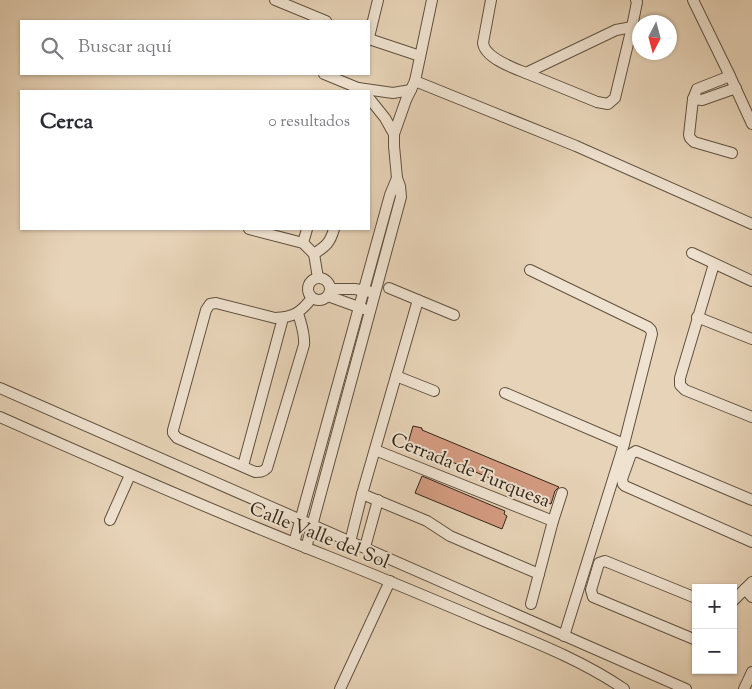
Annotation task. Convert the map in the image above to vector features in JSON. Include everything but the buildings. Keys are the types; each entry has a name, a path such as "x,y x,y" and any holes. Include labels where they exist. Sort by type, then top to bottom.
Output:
{"street":[{"path":"275,0 324,20"},
{"path":"370,34 378,0"},
{"path":"306,548 401,197 397,178 394,134 413,85 432,0"},
{"path":"491,0 483,42 484,48 489,54 512,67 526,73 597,102 608,104 615,98 632,26 616,30 526,73"},
{"path":"634,15 636,0"},
{"path":"693,0 752,124"},
{"path":"370,38 420,56"},
{"path":"326,75 360,90"},
{"path":"730,76 697,89 693,99 689,135 694,142 732,153"},
{"path":"370,91 393,93 413,85 576,146 752,224"},
{"path":"693,99 702,100 736,88"},
{"path":"370,99 385,118 394,134"},
{"path":"294,543 390,195 397,178"},
{"path":"253,230 303,243 314,254 318,278"},
{"path":"303,243 307,230"},
{"path":"314,254 328,244 334,230"},
{"path":"692,253 752,281"},
{"path":"714,264 697,317 680,378 680,385 685,390 752,417"},
{"path":"530,270 648,327 652,334 624,444 564,636"},
{"path":"329,292 325,280 318,278 311,281 308,288 309,296 315,300 322,300 329,292 355,289 375,294"},
{"path":"389,288 454,316"},
{"path":"329,292 370,310"},
{"path":"298,313 303,330 304,345 267,468 256,472 176,438 173,433 203,319 210,304 216,303 274,318 283,318 298,313 312,298"},
{"name":"Cerrada de Turquesa","path":"350,542 418,300"},
{"path":"697,317 752,339"},
{"path":"243,466 283,318"},
{"path":"396,376 434,391"},
{"path":"0,388 686,689"},
{"path":"505,393 624,444"},
{"name":"Calle Valle del Sol","path":"0,417 130,474 566,656 603,675 624,689"},
{"name":"Cerrada de Turquesa","path":"375,450 553,521"},
{"path":"752,500 636,451 631,454 622,479 625,486 752,542"},
{"path":"110,520 130,474"},
{"name":"Cerrada de Turquesa","path":"530,604 562,493"},
{"path":"362,494 427,521 450,536 539,574"},
{"path":"365,548 378,500"},
{"path":"692,596 605,560 599,563 591,590 593,597 692,638"},
{"path":"340,689 390,581"},
{"path":"737,598 750,589"},
{"path":"744,689 752,672"}]}
